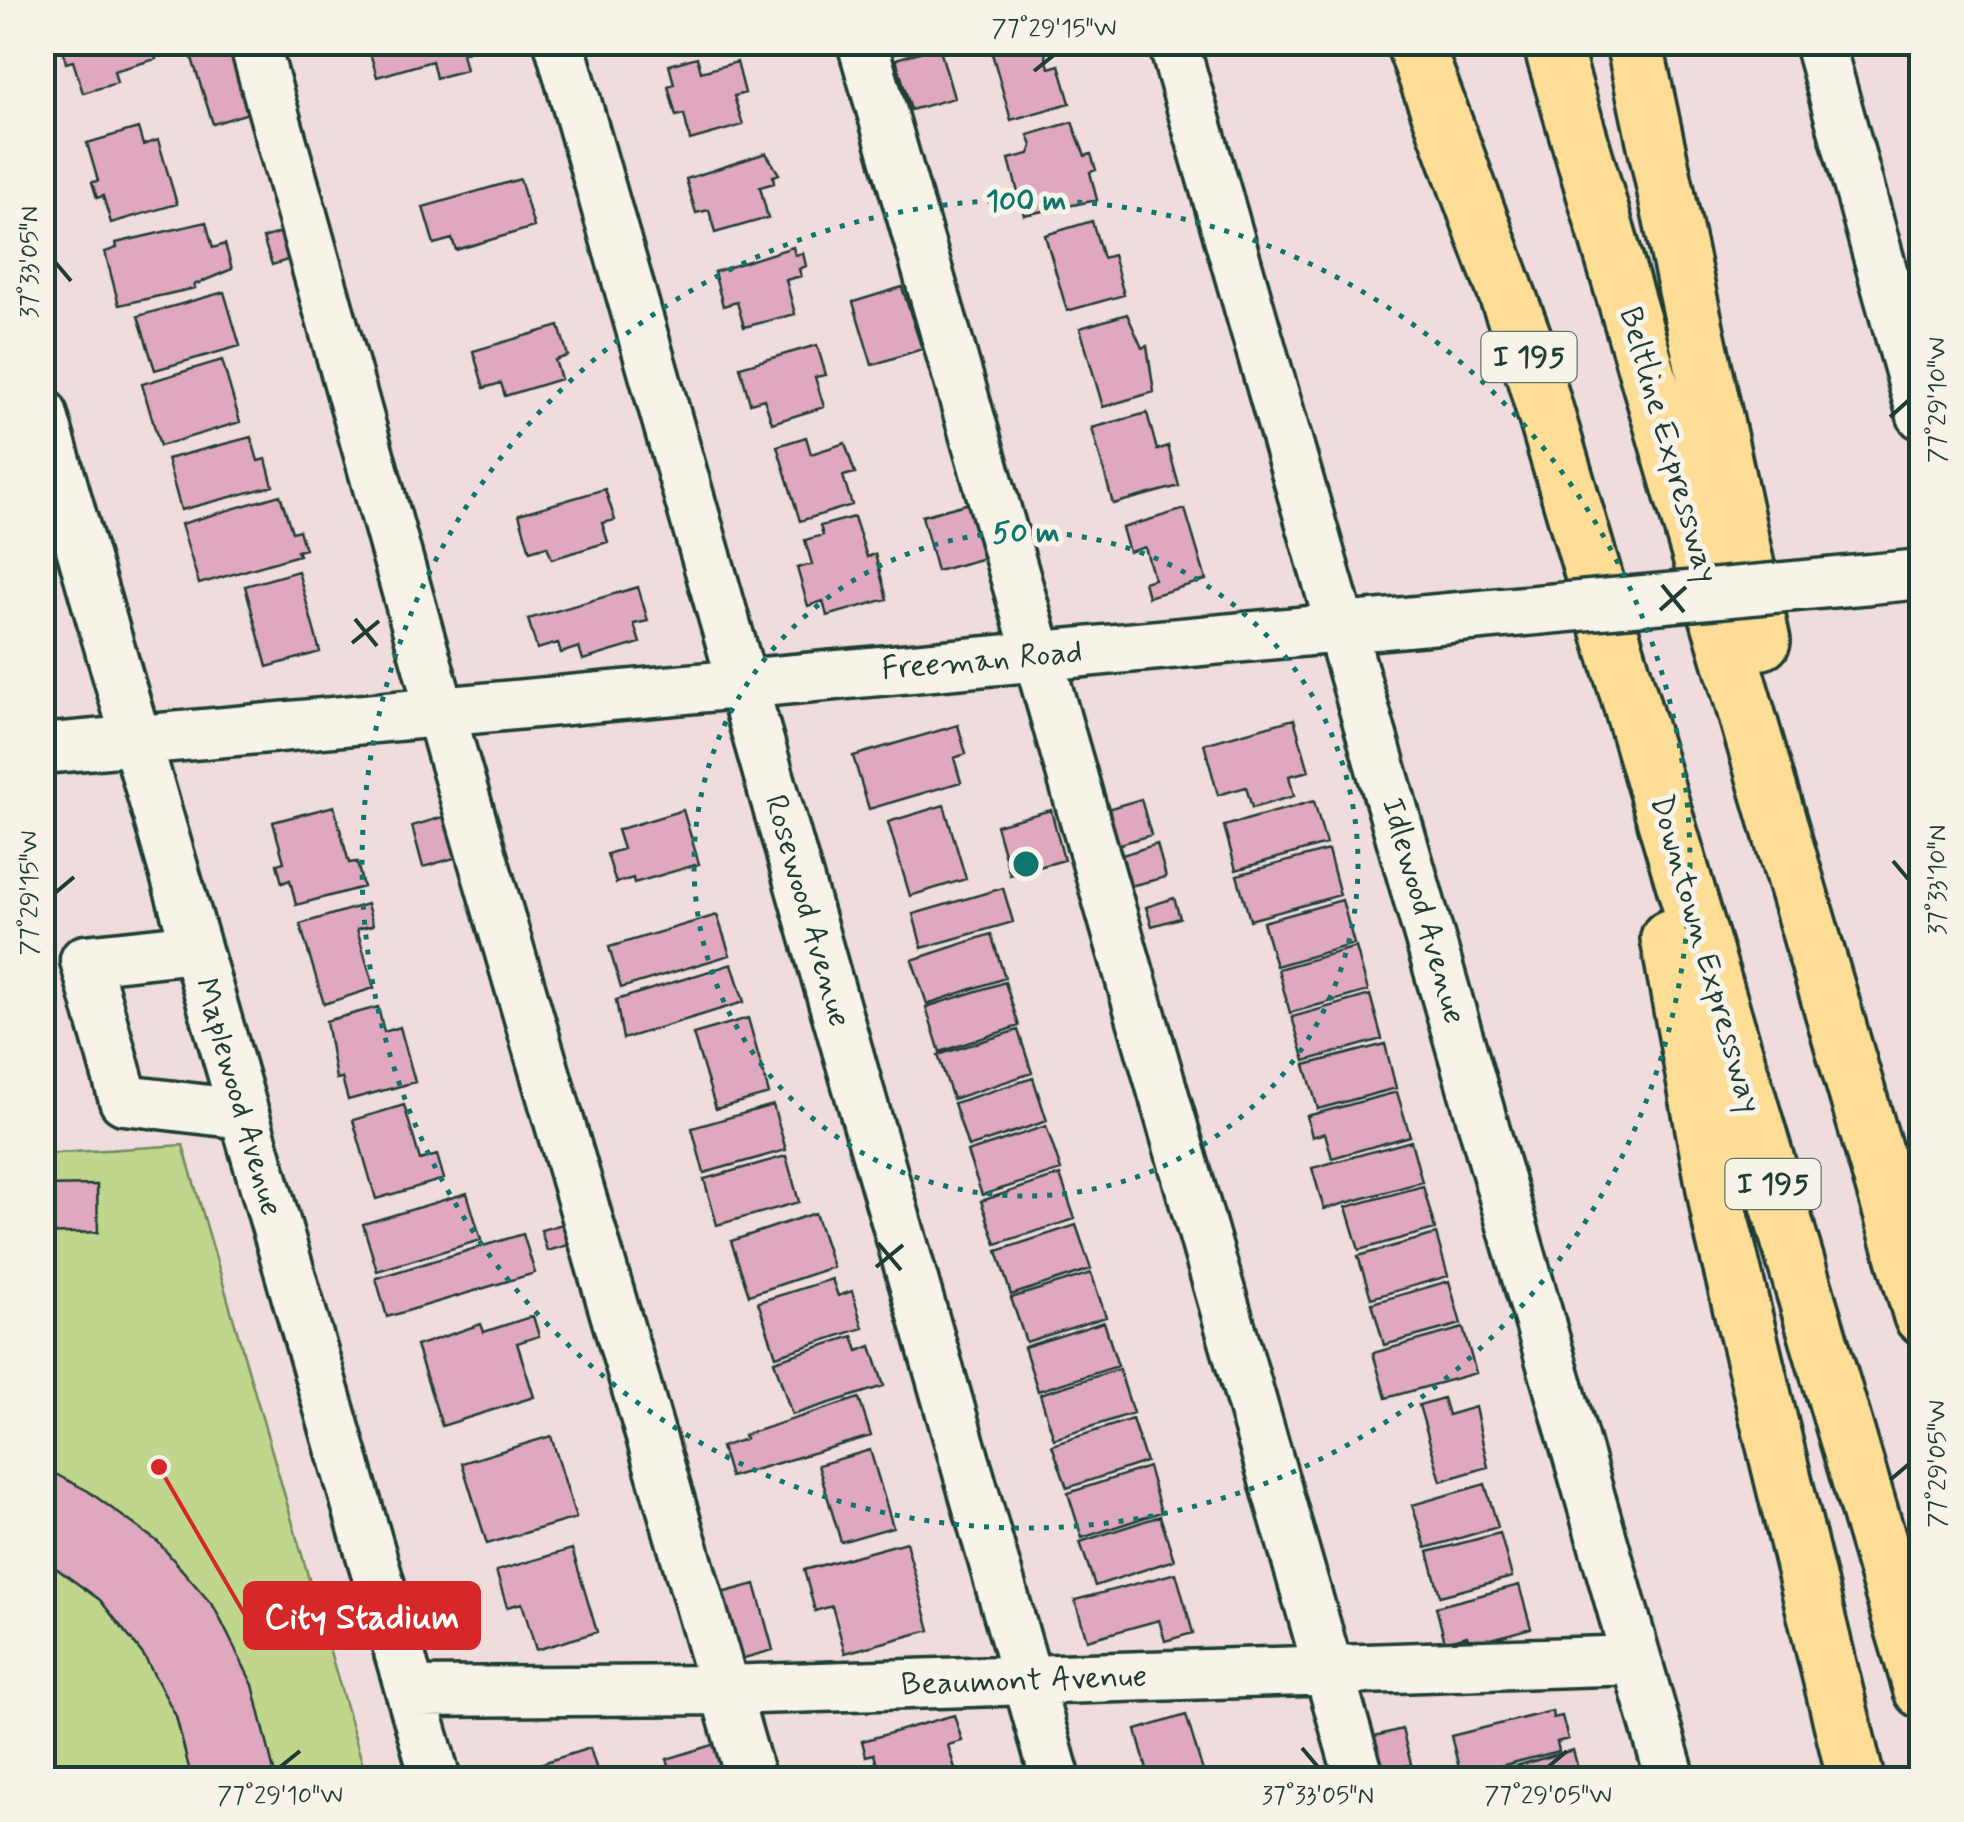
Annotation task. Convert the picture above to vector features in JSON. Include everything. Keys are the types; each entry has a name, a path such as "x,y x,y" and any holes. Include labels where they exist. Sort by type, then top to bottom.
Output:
{"highway":[{"name":"I 195","path":"1414,42 1524,344 1624,679"},
{"name":"Beltline Expressway","path":"1551,42 1785,847"},
{"path":"1634,42 1782,732 1785,847 1922,1316"},
{"name":"Downtown Expressway","path":"1624,679 1922,1690"},
{"path":"1624,679 1722,1227 1856,1780"}],"street":[{"path":"254,42 440,712 751,1780"},
{"name":"Rosewood Avenue","path":"559,42 1056,1780"},
{"path":"862,42 1360,1780"},
{"name":"Idlewood Avenue","path":"1172,42 1671,1780"},
{"path":"1818,42 1922,415"},
{"name":"Maplewood Avenue","path":"42,413 436,1780"},
{"name":"Freeman Road","path":"42,749 1922,574"},
{"path":"196,948 64,960 124,1100 243,1114"},
{"name":"Beaumont Avenue","path":"411,1692 726,1690 1636,1660"}],"green space":[{"path":"183,1145 367,1779 43,1780 43,1154"}],"building":[{"path":"61,42 164,43 152,47 156,59 114,71 117,83 83,93 73,61 66,63"},
{"path":"233,42 255,111 213,124 190,52"},
{"path":"367,42 466,42 468,52 462,53 466,70 436,78 432,61 377,77"},
{"path":"1042,42 1049,68 1059,65 1070,103 1011,120 990,46"},
{"path":"939,46 954,98 911,110 896,59"},
{"path":"697,57 701,72 737,62 745,93 734,96 743,125 690,140 684,114 676,116 668,86 674,84 669,65"},
{"path":"1072,122 1085,156 1091,154 1096,170 1090,172 1097,200 1024,215 1009,159 1029,154 1032,146 1028,135"},
{"path":"138,128 143,145 158,140 177,204 111,223 103,196 97,198 92,182 98,181 87,143"},
{"path":"766,153 779,174 773,176 774,183 760,187 768,218 715,233 709,210 696,213 686,179"},
{"path":"520,179 534,227 456,250 452,239 434,244 423,207"},
{"path":"1092,221 1103,258 1113,255 1124,295 1067,311 1045,235"},
{"path":"206,222 213,248 225,244 232,269 194,285 195,288 119,305 105,252 117,248 116,243"},
{"path":"285,231 294,258 272,265 263,238"},
{"path":"793,247 795,255 803,253 806,266 799,269 801,276 786,280 795,314 744,327 737,302 723,306 714,272"},
{"path":"902,287 922,349 872,365 853,302"},
{"path":"224,292 240,346 155,370 138,316"},
{"path":"1127,314 1142,348 1147,346 1154,392 1103,407 1080,328"},
{"path":"559,326 568,356 555,360 561,379 505,396 501,383 484,388 473,351"},
{"path":"817,345 826,375 815,377 824,407 772,423 764,399 750,403 740,367"},
{"path":"222,360 240,422 160,446 142,384"},
{"path":"1147,413 1157,450 1168,446 1179,486 1113,504 1092,428"},
{"path":"251,437 258,461 266,459 273,486 181,510 167,459"},
{"path":"806,437 811,454 845,443 855,473 843,476 852,505 800,521 777,446"},
{"path":"605,489 615,520 602,523 608,542 552,559 547,546 530,551 519,514"},
{"path":"280,495 292,532 299,530 305,549 297,551 299,555 199,584 181,524"},
{"path":"973,502 988,557 937,571 922,516"},
{"path":"1185,509 1206,580 1148,597 1144,582 1154,579 1145,547 1129,552 1122,528"},
{"path":"854,517 867,557 875,554 887,599 827,616 823,601 808,606 797,568 812,564 805,540 823,535 820,526"},
{"path":"298,571 320,652 267,667 245,586"},
{"path":"638,587 648,621 634,624 640,643 583,660 579,647 561,653 558,643 537,649 528,619"},
{"path":"1294,719 1309,771 1289,776 1294,796 1252,808 1246,787 1218,795 1204,744"},
{"path":"958,725 966,754 954,758 961,782 869,809 853,756"},
{"path":"1141,799 1151,835 1117,845 1107,809"},
{"path":"1314,801 1326,844 1236,870 1224,826"},
{"path":"944,805 966,879 910,896 888,822"},
{"path":"334,806 349,863 357,862 363,887 296,905 290,880 282,883 277,864 284,862 273,822"},
{"path":"683,810 699,864 634,883 633,878 616,883 607,854 623,849 617,830"},
{"path":"1051,810 1064,860 1010,875 996,825"},
{"path":"446,816 458,857 423,867 412,826"},
{"path":"1157,844 1166,877 1130,886 1122,855"},
{"path":"1328,850 1340,895 1250,920 1237,875"},
{"path":"1003,888 1013,922 922,948 913,914"},
{"path":"1174,898 1180,918 1152,926 1146,907"},
{"path":"1342,900 1354,944 1276,966 1263,922"},
{"path":"367,904 373,925 357,929 374,988 324,1004 300,924"},
{"path":"717,915 730,955 621,988 609,947"},
{"path":"991,934 1005,978 927,1004 912,960"},
{"path":"1356,947 1368,991 1290,1013 1278,969"},
{"path":"732,964 744,1002 623,1039 616,1000"},
{"path":"1005,982 1019,1026 940,1052 926,1007"},
{"path":"1370,995 1382,1039 1305,1061 1292,1017"},
{"path":"378,1007 384,1032 400,1027 415,1082 348,1100 342,1078 336,1079 326,1021"},
{"path":"748,1018 769,1094 716,1109 693,1034"},
{"path":"1018,1030 1032,1073 953,1099 938,1055"},
{"path":"1385,1044 1396,1088 1318,1109 1305,1065"},
{"path":"1033,1078 1047,1121 968,1147 954,1103"},
{"path":"1397,1092 1410,1136 1332,1158 1325,1133 1312,1137 1307,1116"},
{"path":"404,1105 420,1160 437,1155 444,1179 376,1199 353,1120"},
{"path":"773,1105 786,1150 704,1173 692,1128"},
{"path":"1046,1126 1061,1170 982,1195 967,1152"},
{"path":"1411,1141 1422,1182 1324,1209 1312,1168"},
{"path":"786,1156 799,1202 717,1225 704,1179"},
{"path":"1060,1175 1075,1219 996,1244 981,1201"},
{"path":"97,1185 98,1232 42,1234 42,1186"},
{"path":"1423,1186 1435,1229 1359,1250 1346,1207"},
{"path":"467,1193 481,1240 377,1271 363,1224"},
{"path":"815,1213 833,1267 749,1295 731,1241"},
{"path":"570,1222 576,1243 547,1251 541,1230"},
{"path":"1076,1225 1091,1269 1011,1295 997,1251"},
{"path":"523,1234 535,1273 387,1317 376,1278"},
{"path":"1436,1234 1448,1276 1371,1298 1358,1256"},
{"path":"1091,1273 1106,1317 1026,1342 1011,1298"},
{"path":"832,1279 838,1296 852,1291 863,1328 776,1356 758,1302"},
{"path":"1449,1281 1461,1324 1384,1345 1372,1303"},
{"path":"533,1316 539,1336 517,1343 534,1397 442,1426 416,1346 481,1324 484,1332"},
{"path":"1104,1322 1118,1366 1038,1391 1024,1347"},
{"path":"1463,1328 1476,1373 1386,1398 1373,1353"},
{"path":"853,1336 858,1351 871,1346 884,1386 792,1415 774,1361"},
{"path":"1119,1369 1133,1413 1054,1439 1040,1394"},
{"path":"859,1398 871,1436 730,1477 721,1447 745,1439 744,1435"},
{"path":"1443,1398 1448,1415 1475,1407 1488,1467 1441,1481 1419,1405"},
{"path":"1132,1419 1146,1462 1067,1488 1052,1445"},
{"path":"551,1436 576,1518 487,1544 462,1463"},
{"path":"870,1450 893,1527 841,1542 818,1465"},
{"path":"42,1467 88,1491 158,1542 214,1607 253,1685 276,1780 192,1780 176,1716 144,1656 100,1600 42,1558"},
{"path":"1148,1467 1161,1512 1082,1538 1068,1493"},
{"path":"1485,1484 1498,1527 1426,1548 1412,1505"},
{"path":"1160,1516 1174,1560 1095,1586 1080,1542"},
{"path":"1500,1533 1512,1577 1440,1596 1428,1552"},
{"path":"906,1542 930,1630 845,1653 832,1606 815,1611 804,1570"},
{"path":"572,1549 597,1632 536,1650 522,1603 507,1607 496,1571"},
{"path":"1176,1573 1193,1633 1165,1641 1159,1620 1087,1640 1075,1600"},
{"path":"755,1584 773,1650 737,1660 718,1594"},
{"path":"1519,1585 1531,1628 1470,1645 1467,1636 1445,1642 1436,1607"},
{"path":"1552,1711 1553,1718 1562,1716 1568,1739 1557,1742 1559,1751 1461,1776 1451,1736"},
{"path":"954,1715 962,1741 948,1745 956,1772 927,1780 881,1780 874,1754 866,1756 862,1741"},
{"path":"1186,1715 1205,1778 1150,1780 1136,1730"},
{"path":"1402,1729 1411,1764 1380,1773 1371,1737"},
{"path":"715,1744 726,1780 674,1780 667,1759"},
{"path":"590,1748 600,1780 544,1780 539,1764"},
{"path":"1573,1750 1581,1780 1492,1780 1490,1773"}],"place":[{"name":"City Stadium","path":"159,1467"}]}
